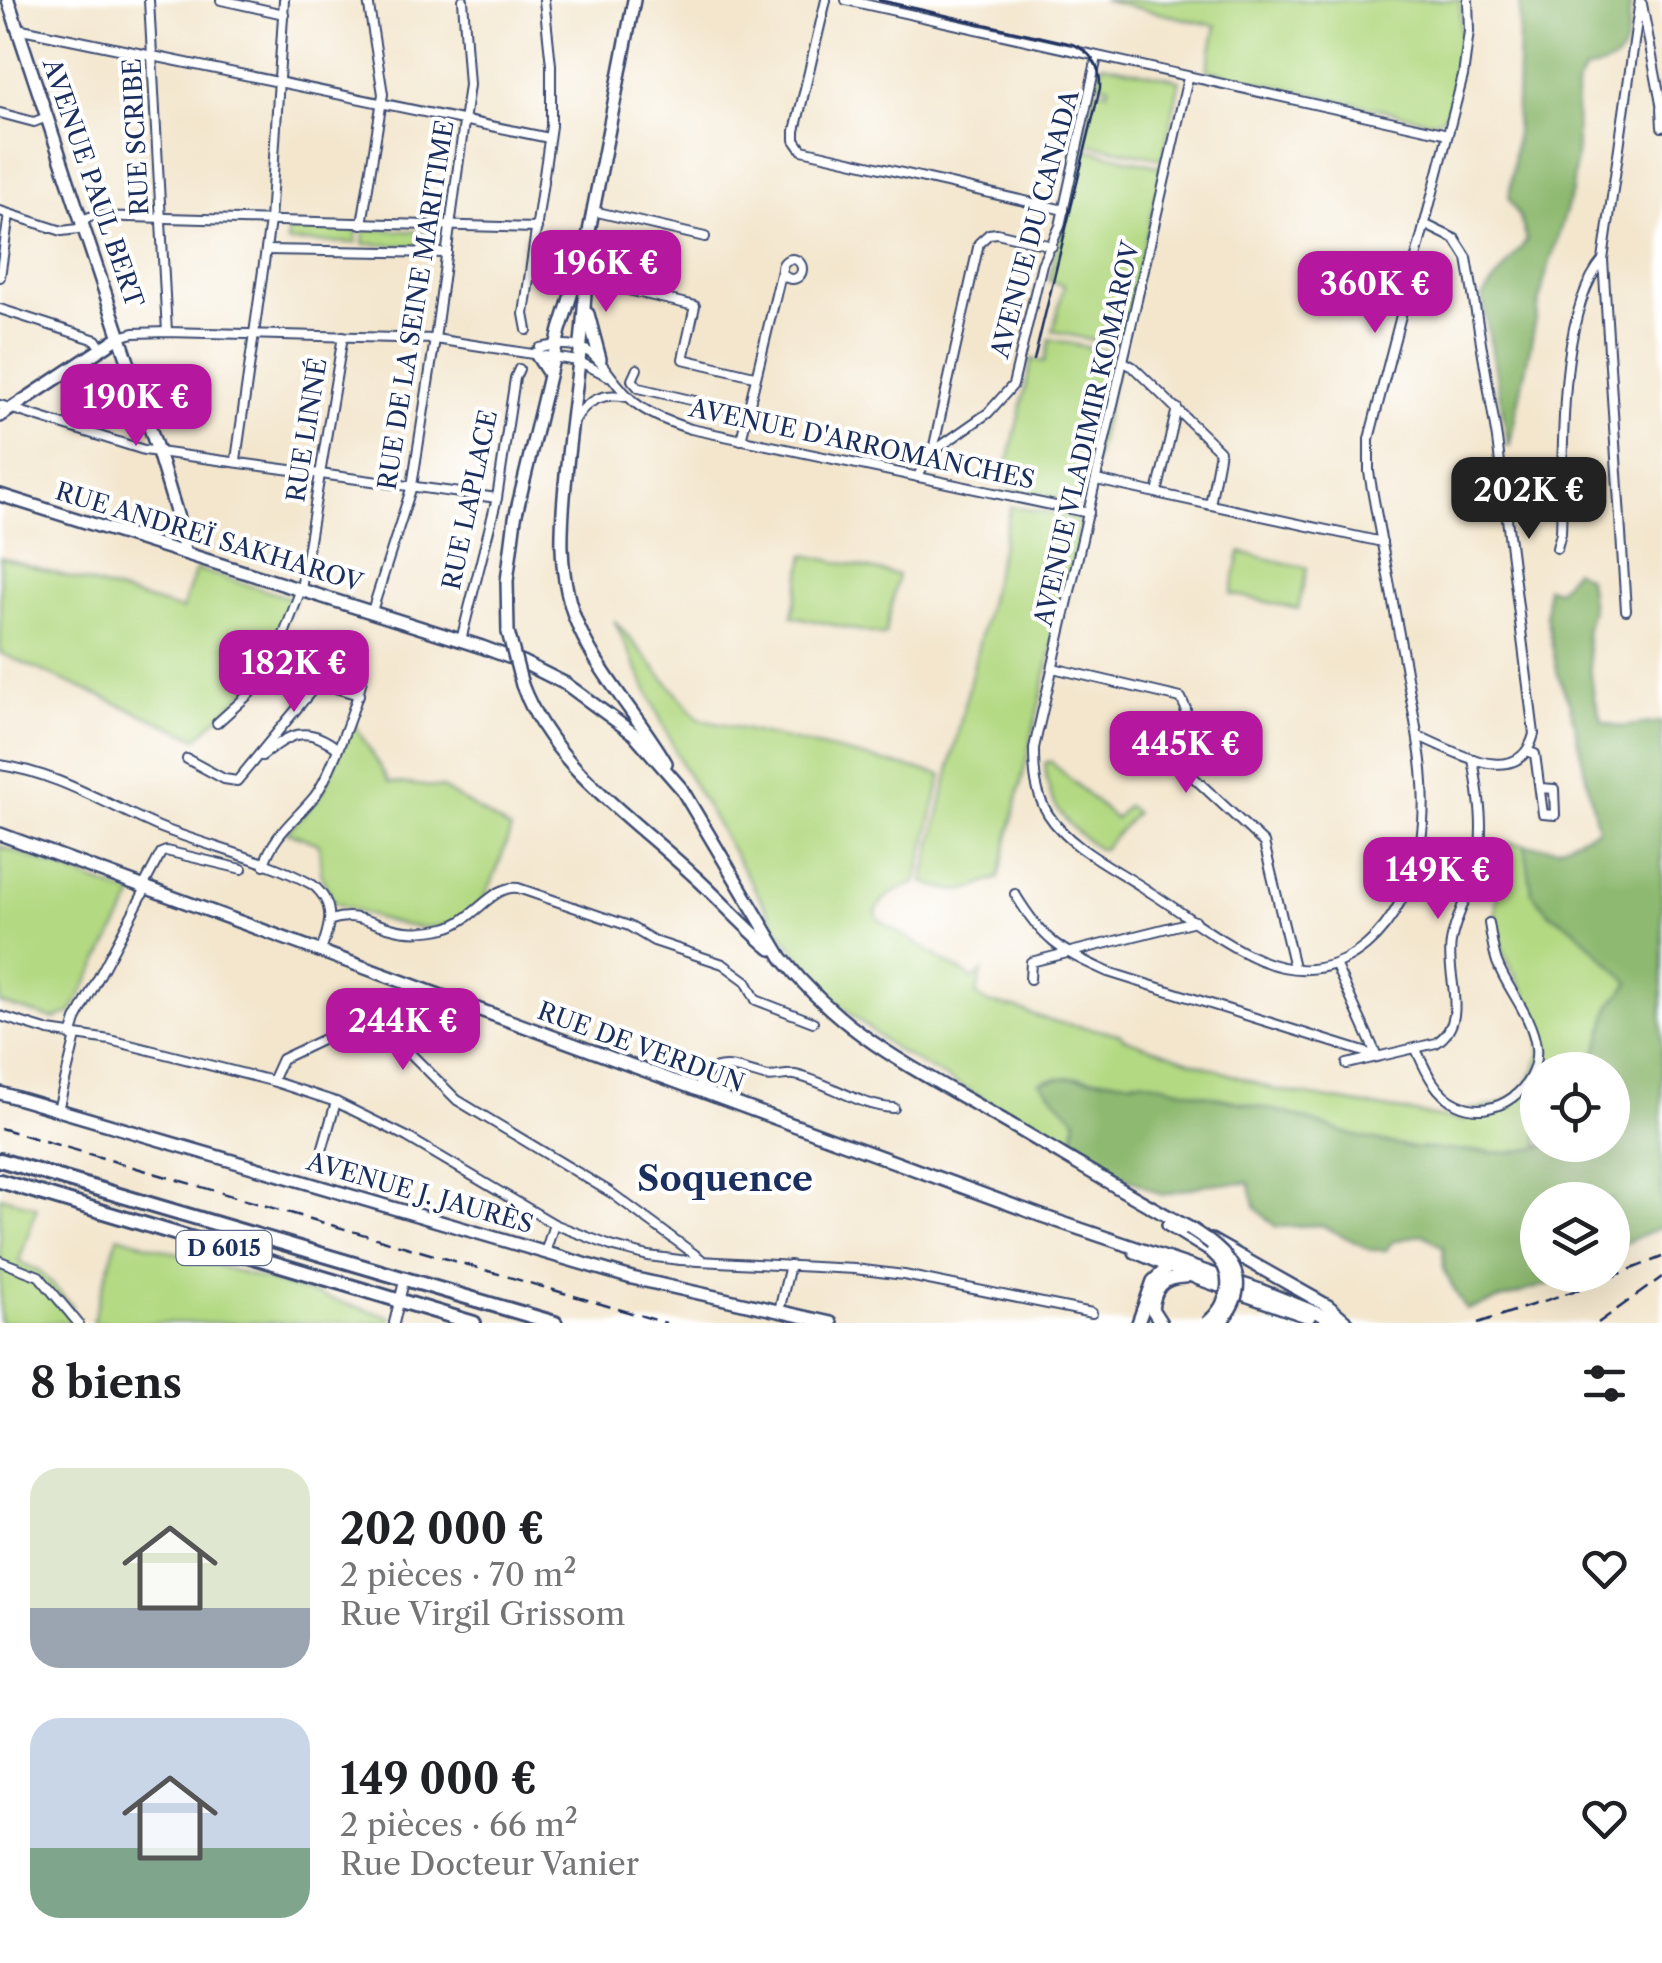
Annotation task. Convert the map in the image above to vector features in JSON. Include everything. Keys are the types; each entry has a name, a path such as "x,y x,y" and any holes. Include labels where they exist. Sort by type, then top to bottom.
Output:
{"main road":[{"name":"D 6015","path":"0,1160 555,1323"},
{"name":"D 6015","path":"0,1181 474,1323"}],"street":[{"name":"AVENUE PAUL BERT","path":"8,0 158,452 181,528 184,552"},
{"name":"RUE SCRIBE","path":"149,0 167,332"},
{"path":"222,0 284,14"},
{"path":"236,460 270,221 284,0"},
{"path":"362,224 382,103 381,73 368,0"},
{"name":"RUE DE LA SEINE MARITIME","path":"372,611 412,486 447,253 465,120 468,44 463,0"},
{"path":"527,330 524,314 549,138 552,79 544,0"},
{"path":"634,0 586,247 556,344 512,534 507,581 508,632 529,704 578,772 782,958"},
{"path":"826,0 795,131 794,140 802,150 1064,210"},
{"path":"846,0 1448,134"},
{"path":"1030,979 1031,962 1195,921 1258,959 1294,967 1335,964 1358,954 1378,936 1394,915 1410,880 1424,813 1418,736 1369,472 1369,439 1463,76 1469,31 1468,0"},
{"path":"1641,0 1662,127"},
{"path":"1626,610 1603,260 1641,0"},
{"path":"17,28 549,138"},
{"name":"AVENUE DU CANADA","path":"918,477 922,463 933,450 988,414 1013,385 1042,264 1064,210 1097,57"},
{"name":"AVENUE VLADIMIR KOMAROV","path":"1188,78 1034,748 1036,785 1041,798 1047,812 1070,839 1195,921"},
{"path":"0,114 34,122 47,117"},
{"path":"593,211 705,237"},
{"path":"0,277 5,212 62,230 78,229 93,216 537,228"},
{"path":"1418,736 1472,759 1505,766 1527,752 1534,734 1497,439 1467,258 1455,238 1424,224"},
{"path":"933,450 980,243 996,234 1052,246"},
{"path":"586,247 586,307 560,530 564,582 572,612 599,668 650,735 782,958 846,1026 912,1069 1328,1306 1345,1323"},
{"path":"266,250 447,253"},
{"path":"1557,548 1570,353 1576,316 1592,272 1603,260"},
{"path":"740,440 782,270"},
{"path":"586,280 695,306 683,359 754,376"},
{"path":"586,307 600,359"},
{"path":"0,308 96,340 100,348"},
{"path":"535,352 560,330"},
{"path":"0,416 6,406 100,348 134,332 434,339 535,352 553,358 579,354"},
{"name":"RUE LINNÉ","path":"268,677 301,589 343,336"},
{"path":"535,352 556,344 579,354"},
{"path":"535,352 549,374"},
{"name":"AVENUE D'ARROMANCHES","path":"579,354 600,359 612,378"},
{"name":"AVENUE D'ARROMANCHES","path":"579,354 612,378 633,400 678,425 1088,513"},
{"path":"1124,362 1220,451 1210,505"},
{"name":"RUE LAPLACE","path":"460,640 496,498 519,369"},
{"path":"637,369 632,380 639,388 746,413"},
{"path":"571,428 580,412 594,400 606,395 633,400"},
{"path":"6,406 144,450 496,498"},
{"path":"1157,493 1178,408"},
{"path":"1096,480 1382,542"},
{"name":"RUE ANDREÏ SAKHAROV","path":"0,495 522,662 599,706 634,734 681,788"},
{"path":"1053,668 1181,698 1186,708 1176,762 1264,843 1294,967"},
{"path":"264,865 283,830 319,790 360,695 363,674"},
{"path":"217,724 268,677 318,683 360,695"},
{"path":"187,759 232,782 241,778 318,683"},
{"path":"256,760 282,740 300,734 317,736 337,748"},
{"path":"1527,752 1535,754 1541,788"},
{"path":"1347,1064 1436,1044 1454,1026 1451,940 1477,866 1482,831 1472,759"},
{"path":"0,764 19,767 108,801 162,828 313,885 327,900 331,920 320,953"},
{"name":"RUE DE VERDUN","path":"0,834 1042,1216 1200,1280 1328,1323"},
{"path":"58,1110 82,1008 161,853 242,868"},
{"path":"331,920 352,916 398,930 442,929 477,912 502,889 518,888 723,964 746,981 756,1000 813,1022"},
{"path":"1014,894 1036,928 1066,954 1108,972 1377,1056"},
{"path":"1416,1049 1441,1093 1458,1105 1497,1107 1524,1087 1536,1050 1531,1027 1497,961 1489,923"},
{"path":"1335,964 1377,1056"},
{"path":"0,1016 272,1081 336,1102 407,1136 554,1224 648,1256 904,1275 1092,1314"},
{"path":"272,1081 282,1059 343,1030 380,1031 400,1044 457,1100 610,1192 702,1261"},
{"path":"696,1091 719,1068 732,1065 771,1078 793,1074 894,1108"},
{"name":"AVENUE J. JAURÈS","path":"0,1093 632,1278 831,1323"},
{"path":"323,1147 336,1102"},
{"path":"1026,1133 1222,1260 1229,1284 1222,1309 1207,1323"},
{"name":"RUE DE VERDUN","path":"1042,1216 1188,1264 1345,1323"},
{"path":"545,1253 554,1224"},
{"path":"1190,1228 1225,1253 1236,1272 1236,1295 1220,1323"},
{"path":"1129,1250 1148,1264 1154,1280"},
{"path":"0,1261 39,1276 78,1323"},
{"path":"1138,1323 1154,1280 1166,1267 1188,1264"},
{"path":"779,1311 790,1265"},
{"path":"1160,1323 1152,1309 1159,1285 1171,1277 1200,1280"},
{"path":"394,1323 405,1278"}],"green space":[{"path":"1102,0 1460,0 1454,91 1444,116 1431,121 1207,70 1216,26"},
{"path":"1520,0 1631,0 1624,49 1612,62 1584,71 1576,87 1577,147 1572,192 1544,281 1509,447 1482,297 1527,240 1509,199 1516,135"},
{"path":"1103,64 1180,80 1163,159 1083,143 1095,89 1108,91 1109,86 1096,83"},
{"path":"1081,148 1162,167 1121,347 1053,331 1064,285 1049,281"},
{"path":"288,228 357,228 356,243 287,242"},
{"path":"364,228 436,233 434,247 363,244"},
{"path":"1050,339 1119,354 1085,505 1003,485 1032,359 1044,362"},
{"path":"1011,506 1082,520 999,878 954,891 923,882"},
{"path":"1240,552 1307,568 1298,609 1231,594"},
{"path":"805,555 898,575 885,636 792,616"},
{"path":"0,557 182,610 196,569 294,599 265,672 197,738 0,653"},
{"path":"1574,570 1588,578 1592,609 1586,633 1594,698 1602,721 1619,727 1662,722 1662,1227 1630,1241 1630,1182 1520,1182 1520,1292 1524,1292 1466,1310 1444,1271 1443,1247 1422,1234 1392,1242 1386,1250 1371,1250 1321,1225 1276,1227 1256,1208 1249,1183 1208,1184 1162,1195 1099,1164 1073,1142 1076,1119 1040,1082 1065,1078 1141,1080 1286,1113 1355,1136 1413,1148 1520,1151 1520,1162 1630,1162 1630,1052 1597,1052 1611,1005 1630,983 1532,893 1525,845 1557,848 1598,829 1546,616 1547,587 1558,590"},
{"path":"614,620 699,719 942,775 916,883 887,896 876,912 878,919 973,979 982,972 976,995 989,1003 1051,1021 1120,1034 1276,1090 1464,1121 1469,1110 1510,1099 1520,1090 1520,1151 1413,1148 1355,1136 1286,1113 1141,1080 1066,1077 1041,1082 1076,1119 1073,1142 1099,1164 893,1048 828,995 777,927 683,767"},
{"path":"353,722 389,782 442,788 511,830 490,886 465,916 448,924 409,926 333,902 321,875 319,844 287,832 321,795"},
{"path":"1050,761 1115,819 1127,806 1135,813 1103,849 1087,840 1060,813 1046,778 1045,763"},
{"path":"1507,843 1525,845 1532,892 1550,914 1574,929 1631,984 1611,1005 1597,1052 1540,1052 1537,1019 1500,943 1496,921"},
{"path":"0,846 134,896 71,1013 54,1019 0,1003"},
{"path":"0,1196 37,1207 19,1262 40,1271 72,1306 67,1312 74,1323 0,1323"},
{"path":"118,1236 391,1317 389,1323 92,1323"}],"tram line":[{"path":"879,0 1072,44 1085,51 1097,67 1100,88 1034,360"}],"railway":[{"path":"0,1128 666,1323"},
{"path":"1478,1323 1662,1257"},
{"path":"1598,1323 1662,1277"}],"district":[{"name":"Soquence","path":"725,1178"}]}
